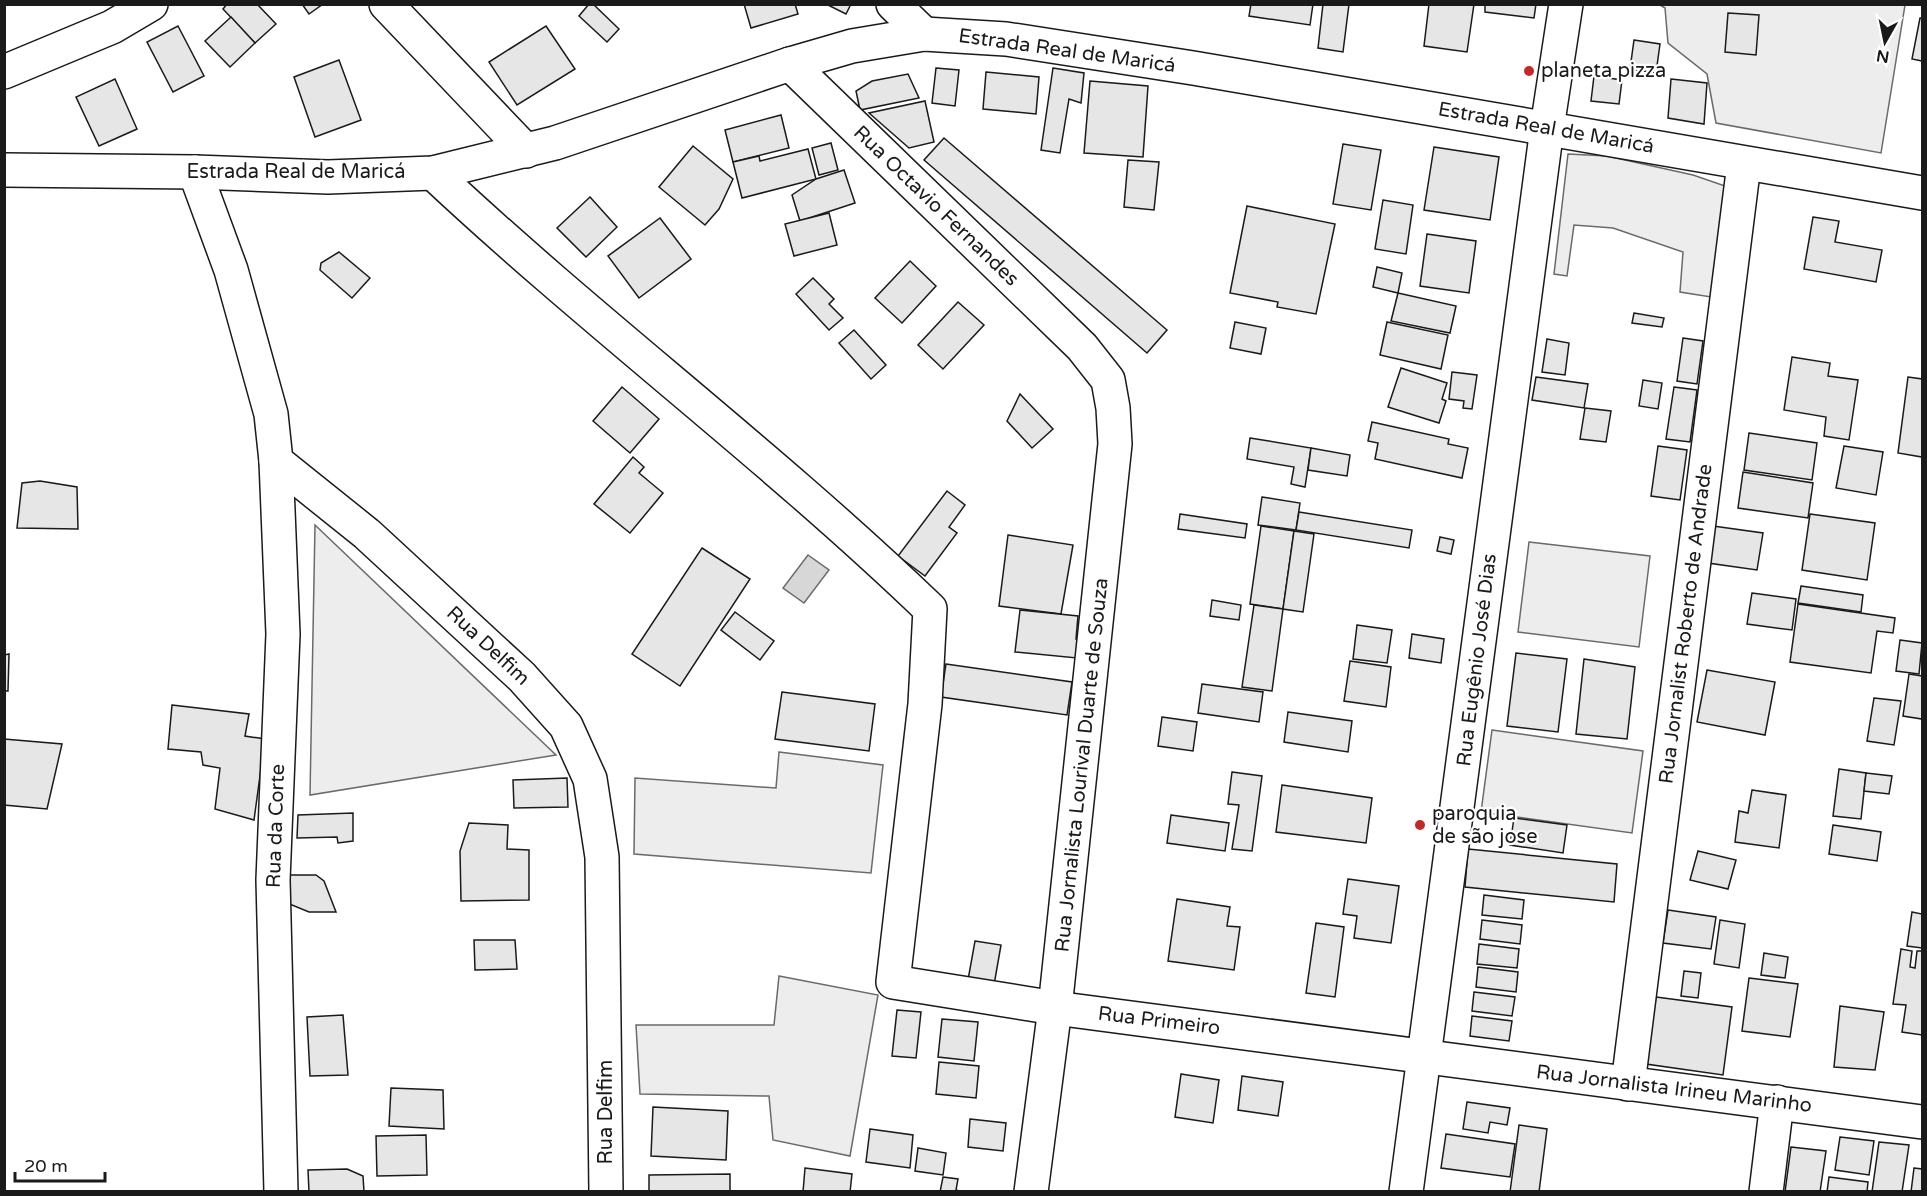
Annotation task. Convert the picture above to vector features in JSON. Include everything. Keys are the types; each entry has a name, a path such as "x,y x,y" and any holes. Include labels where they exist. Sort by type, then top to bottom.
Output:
{"street":[{"path":"4,72 112,27 151,4"},
{"path":"386,4 526,151"},
{"path":"893,4 924,34"},
{"name":"Rua Eugênio José Dias","path":"1406,1191 1547,128 1566,4"},
{"name":"Estrada Real de Maricá","path":"4,170 195,172 328,177 433,172 555,143 790,64 852,46 924,34 1006,39 1073,49 1923,193"},
{"name":"Rua Octavio Fernandes","path":"790,64 1082,347"},
{"name":"Rua Jornalist Roberto de Andrade","path":"1628,1084 1744,164"},
{"path":"195,172 231,270 271,414 276,461"},
{"name":"Rua Primeiro","path":"433,172 494,229 834,520 930,609 925,704 893,982 1056,1008 1425,1056"},
{"name":"Rua Jornalista Lourival Duarte de Souza","path":"1030,1191 1056,1008 1115,444 1113,408 1108,380 1082,347"},
{"name":"Rua da Corte","path":"276,461 283,634 273,880 281,1191"},
{"name":"Rua Delfim","path":"276,461 367,534 522,677 566,726 590,779 602,857 606,1191"},
{"name":"Rua Jornalista Irineu Marinho","path":"1425,1056 1923,1122"},
{"path":"1766,1191 1777,1102"}],"shaded area":[{"path":"1660,5 1905,5 1881,153 1716,123 1707,74 1668,43 1665,8"},
{"path":"1568,154 1607,156 1693,175 1725,186 1711,297 1680,292 1683,252 1613,228 1574,225 1567,276 1554,274"},
{"path":"315,525 556,755 310,795"},
{"path":"1529,542 1650,556 1639,647 1518,632"},
{"path":"808,555 829,570 804,603 783,588"},
{"path":"1492,730 1643,751 1632,833 1481,812"},
{"path":"779,752 883,765 871,873 634,854 635,778 776,788"},
{"path":"779,976 878,995 850,1156 773,1140 769,1096 640,1094 636,1025 774,1025"}],"building":[{"path":"227,4 257,4 276,24 255,43 223,9"},
{"path":"302,4 323,4 309,14"},
{"path":"589,4 593,4 619,29 607,42 579,16"},
{"path":"744,4 795,4 798,14 751,28"},
{"path":"826,4 851,4 846,14"},
{"path":"1251,4 1313,4 1310,25 1249,16"},
{"path":"1323,4 1349,4 1343,52 1318,48"},
{"path":"1429,4 1474,4 1467,52 1424,46"},
{"path":"1485,4 1536,4 1534,18 1485,12"},
{"path":"1728,13 1759,15 1756,55 1725,52"},
{"path":"231,17 255,43 230,67 205,41"},
{"path":"1920,18 1922,18 1922,61 1912,59"},
{"path":"178,26 204,76 173,92 147,42"},
{"path":"546,26 575,69 517,105 489,62"},
{"path":"1634,40 1660,44 1656,73 1630,69"},
{"path":"339,60 361,120 315,137 294,77"},
{"path":"936,68 959,70 955,106 932,103"},
{"path":"1053,68 1084,73 1081,103 1069,99 1060,153 1041,150"},
{"path":"986,72 1039,77 1036,114 983,109"},
{"path":"908,74 919,98 860,110 856,91 872,81"},
{"path":"1594,76 1622,80 1619,104 1591,101"},
{"path":"115,79 137,129 99,146 76,97"},
{"path":"1671,79 1707,83 1704,124 1668,118"},
{"path":"1090,81 1148,86 1143,157 1084,153"},
{"path":"925,101 934,142 909,148 869,113"},
{"path":"781,115 789,148 733,162 725,130"},
{"path":"944,138 1167,330 1147,353 924,160"},
{"path":"831,143 838,170 819,175 812,148"},
{"path":"1343,144 1381,150 1371,210 1333,204"},
{"path":"693,146 733,179 719,209 705,225 659,187"},
{"path":"1434,147 1499,157 1490,220 1424,210"},
{"path":"808,149 816,179 742,198 733,162 759,156 760,161"},
{"path":"1128,160 1159,162 1154,210 1124,207"},
{"path":"844,170 855,203 800,221 792,195 816,179"},
{"path":"590,197 617,227 586,257 557,228"},
{"path":"1383,200 1413,205 1406,254 1375,249"},
{"path":"1247,206 1335,224 1316,314 1277,307 1278,302 1230,293"},
{"path":"829,213 837,245 794,256 785,224"},
{"path":"1813,217 1839,221 1835,242 1882,250 1876,282 1804,269"},
{"path":"660,218 691,259 639,298 608,256"},
{"path":"1427,234 1476,241 1469,293 1420,286"},
{"path":"339,252 370,278 352,298 320,270 321,263"},
{"path":"910,261 936,286 902,323 875,298"},
{"path":"1377,267 1402,273 1398,293 1373,287"},
{"path":"813,278 834,299 829,304 843,318 829,330 796,294"},
{"path":"1398,293 1456,306 1450,333 1391,321"},
{"path":"958,302 984,325 943,369 918,345"},
{"path":"1634,313 1664,318 1662,327 1632,323"},
{"path":"1235,322 1266,328 1261,354 1230,348"},
{"path":"1387,322 1448,335 1441,369 1380,355"},
{"path":"854,330 886,365 871,379 839,343"},
{"path":"1683,338 1703,341 1697,384 1677,381"},
{"path":"1547,339 1569,343 1565,375 1542,372"},
{"path":"1792,357 1830,363 1828,376 1858,380 1849,440 1824,436 1826,417 1784,410"},
{"path":"1401,368 1447,383 1442,399 1446,401 1439,423 1388,407"},
{"path":"1452,372 1477,375 1472,409 1463,408 1464,401 1449,399"},
{"path":"1536,377 1588,384 1584,408 1532,400"},
{"path":"1908,377 1922,379 1922,457 1898,453"},
{"path":"1643,380 1662,383 1658,409 1639,406"},
{"path":"622,387 659,419 630,453 593,421"},
{"path":"1674,387 1697,390 1690,442 1666,439"},
{"path":"1020,394 1053,429 1032,448 1007,421"},
{"path":"1585,408 1611,411 1606,442 1580,439"},
{"path":"1372,422 1449,439 1448,444 1468,448 1462,478 1375,459 1378,443 1368,441"},
{"path":"1749,433 1817,443 1812,480 1744,470"},
{"path":"1250,438 1311,448 1305,487 1291,484 1294,467 1247,459"},
{"path":"1658,446 1687,450 1680,500 1651,496"},
{"path":"1844,446 1883,452 1876,495 1836,488"},
{"path":"1311,448 1350,455 1347,476 1308,470"},
{"path":"633,457 644,467 639,473 663,493 630,533 594,504"},
{"path":"1743,472 1813,483 1808,518 1738,508"},
{"path":"40,481 77,487 78,529 17,528 22,483"},
{"path":"947,491 965,505 949,527 957,533 925,576 898,556"},
{"path":"1262,497 1300,503 1296,530 1258,525"},
{"path":"1299,512 1412,530 1409,548 1296,530"},
{"path":"1180,514 1247,524 1245,538 1178,529"},
{"path":"1810,514 1875,523 1867,580 1802,570"},
{"path":"1261,526 1294,531 1283,609 1250,604"},
{"path":"1713,526 1763,533 1757,570 1708,563"},
{"path":"1294,531 1314,534 1303,612 1283,609"},
{"path":"1008,535 1073,545 1061,614 999,606"},
{"path":"1440,537 1454,540 1451,554 1437,551"},
{"path":"702,548 750,579 680,686 632,654"},
{"path":"1801,586 1863,595 1861,612 1798,603"},
{"path":"1752,593 1796,599 1792,630 1747,624"},
{"path":"1212,600 1241,605 1239,620 1210,616"},
{"path":"1798,604 1895,618 1893,633 1877,631 1871,673 1790,662"},
{"path":"1254,605 1283,609 1272,691 1242,687"},
{"path":"1020,610 1078,616 1077,658 1015,652"},
{"path":"735,612 774,641 760,660 721,630"},
{"path":"1357,625 1392,630 1387,663 1353,659"},
{"path":"1412,634 1444,639 1441,663 1409,658"},
{"path":"1900,640 1922,643 1919,674 1896,671"},
{"path":"1516,653 1567,659 1558,732 1507,726"},
{"path":"9,654 8,691 4,691 4,655"},
{"path":"1584,659 1635,667 1627,739 1576,734"},
{"path":"1350,661 1391,667 1386,707 1344,701"},
{"path":"946,664 1072,682 1067,715 941,697"},
{"path":"1707,670 1775,682 1765,735 1697,722"},
{"path":"1909,674 1922,676 1922,719 1903,716"},
{"path":"1202,684 1263,692 1259,722 1198,713"},
{"path":"782,692 875,704 869,751 775,739"},
{"path":"1874,698 1901,701 1894,745 1867,741"},
{"path":"172,705 249,714 245,736 265,739 254,820 215,809 220,768 203,765 201,752 168,749"},
{"path":"1288,712 1352,721 1348,752 1284,742"},
{"path":"1162,717 1197,722 1193,751 1158,746"},
{"path":"4,739 62,744 47,809 4,805"},
{"path":"1839,769 1866,773 1861,819 1833,816"},
{"path":"1232,772 1262,776 1252,851 1232,849 1239,805 1228,804"},
{"path":"1866,773 1892,776 1889,794 1864,791"},
{"path":"567,778 568,807 514,808 513,780"},
{"path":"1282,785 1372,798 1366,843 1276,832"},
{"path":"1752,790 1786,795 1779,848 1735,842 1739,811 1748,813"},
{"path":"353,813 353,841 338,843 337,837 297,838 298,815"},
{"path":"1171,815 1229,823 1225,851 1167,843"},
{"path":"1514,818 1567,825 1563,853 1510,845"},
{"path":"469,823 508,825 507,849 529,850 529,900 461,901 460,851"},
{"path":"1833,825 1881,832 1877,861 1829,854"},
{"path":"1468,849 1617,864 1614,902 1465,887"},
{"path":"1698,851 1736,860 1728,889 1690,880"},
{"path":"287,875 316,875 324,881 336,912 309,912 287,903"},
{"path":"1348,879 1399,886 1391,943 1354,938 1357,916 1343,914"},
{"path":"1484,895 1524,900 1522,919 1482,915"},
{"path":"1177,899 1230,907 1227,926 1240,927 1234,970 1168,961"},
{"path":"1668,910 1716,917 1711,949 1663,943"},
{"path":"1912,912 1922,914 1922,948 1907,946"},
{"path":"1482,920 1522,925 1520,944 1480,939"},
{"path":"1720,920 1745,924 1739,968 1714,964"},
{"path":"1316,923 1344,927 1335,997 1306,993"},
{"path":"474,940 515,940 517,969 475,970"},
{"path":"975,941 1001,945 994,985 968,980"},
{"path":"1479,944 1519,949 1517,968 1477,964"},
{"path":"1901,949 1912,951 1910,967 1915,968 1917,951 1922,951 1922,1035 1902,1032 1906,1005 1893,1004"},
{"path":"1764,953 1788,957 1785,978 1761,975"},
{"path":"1478,967 1518,972 1516,992 1476,987"},
{"path":"1684,971 1701,973 1698,998 1681,996"},
{"path":"1749,978 1798,984 1790,1037 1742,1031"},
{"path":"1474,992 1515,997 1512,1016 1472,1011"},
{"path":"1656,997 1732,1007 1723,1075 1646,1064"},
{"path":"1840,1006 1884,1012 1875,1070 1834,1067"},
{"path":"897,1010 921,1012 916,1058 892,1056"},
{"path":"343,1015 348,1075 310,1076 307,1017"},
{"path":"1472,1016 1512,1021 1509,1041 1470,1036"},
{"path":"942,1019 978,1022 974,1061 938,1057"},
{"path":"939,1062 979,1066 976,1098 936,1094"},
{"path":"1181,1074 1219,1080 1213,1123 1175,1117"},
{"path":"1242,1076 1283,1082 1278,1116 1238,1110"},
{"path":"391,1088 443,1090 444,1129 389,1126"},
{"path":"1467,1102 1510,1108 1507,1125 1490,1122 1488,1133 1463,1129"},
{"path":"653,1107 728,1111 726,1160 651,1156"},
{"path":"970,1119 1006,1123 1003,1151 968,1147"},
{"path":"1519,1125 1547,1129 1539,1192 1510,1192"},
{"path":"870,1129 913,1135 910,1168 866,1162"},
{"path":"1446,1134 1515,1144 1510,1177 1441,1168"},
{"path":"426,1135 427,1175 377,1176 376,1136"},
{"path":"1840,1137 1874,1141 1869,1175 1835,1170"},
{"path":"1879,1142 1909,1145 1902,1192 1872,1192"},
{"path":"1791,1147 1826,1151 1820,1192 1785,1192"},
{"path":"918,1148 946,1153 943,1175 915,1171"},
{"path":"805,1168 852,1174 850,1192 803,1192"},
{"path":"1914,1168 1922,1169 1922,1192 1911,1192"},
{"path":"347,1169 363,1176 364,1192 309,1192 308,1170"},
{"path":"730,1174 730,1192 649,1192 649,1175"},
{"path":"943,1177 958,1179 956,1190 963,1192 940,1192"},
{"path":"1829,1177 1868,1182 1867,1192 1827,1192"}],"place":[{"name":"planeta pizza","path":"1529,71"},
{"name":"paroquia de são jose","path":"1420,825"}]}
